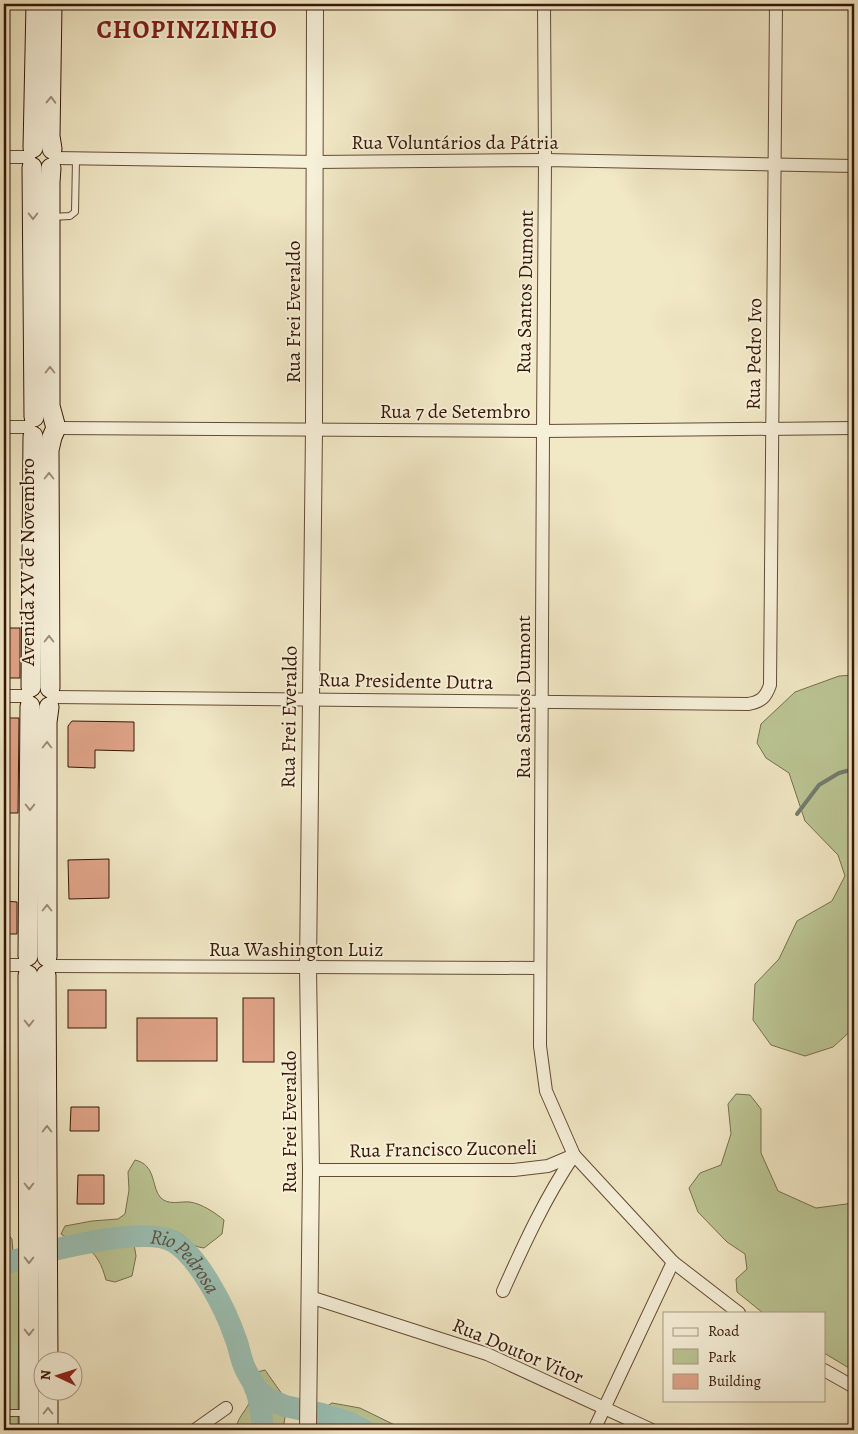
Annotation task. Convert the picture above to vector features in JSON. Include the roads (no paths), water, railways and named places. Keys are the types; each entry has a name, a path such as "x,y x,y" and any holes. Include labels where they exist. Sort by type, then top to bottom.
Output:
{"main road":[{"name":"Avenida XV de Novembro","path":"29,1422 29,1236 16,966 42,427 42,158 36,4"},
{"name":"Avenida XV de Novembro","path":"48,1352 47,722 51,697 49,450 42,427 50,406 50,216 42,158 50,136 52,4"},
{"path":"29,696 40,684 51,697"},
{"path":"16,966 38,952 48,966"},
{"path":"48,1402 48,1430"}],"street":[{"name":"Rua Frei Everaldo","path":"308,1430 311,1170 308,968 314,429 315,4"},
{"name":"Rua Santos Dumont","path":"544,4 546,160 540,1046 546,1091 574,1156 673,1262 738,1312"},
{"name":"Rua Pedro Ivo","path":"759,702 768,693 770,685 776,4"},
{"name":"Rua Voluntários da Pátria","path":"4,157 314,162 546,160 776,166 854,166"},
{"name":"Rua 7 de Setembro","path":"4,427 543,431 854,428"},
{"path":"4,696 29,696"},
{"name":"Rua Presidente Dutra","path":"51,697 748,704 759,702"},
{"name":"Rua Washington Luiz","path":"48,966 540,968"},
{"path":"503,1291 532,1227 574,1156"},
{"name":"Rua Francisco Zuconeli","path":"311,1170 514,1170 548,1166 574,1156"},
{"path":"594,1430 673,1262"},
{"name":"Rua Doutor Vitor","path":"310,1297 487,1354 652,1430"},
{"path":"826,1371 854,1387"},
{"path":"195,1430 226,1408"}],"lane":[{"path":"50,216 70,216 74,212 76,158"},
{"path":"4,1413 29,1422"}],"waterway":[{"path":"797,814 819,785 839,773 854,769"},
{"name":"Rio Pedrosa","path":"4,1264 65,1247 116,1238 159,1237 174,1242 193,1259 225,1313 244,1366 256,1389 263,1430"},
{"path":"255,1388 268,1399 285,1406 322,1414 348,1422 364,1430"}],"district":[{"name":"CHOPINZINHO","path":"187,30"}]}
